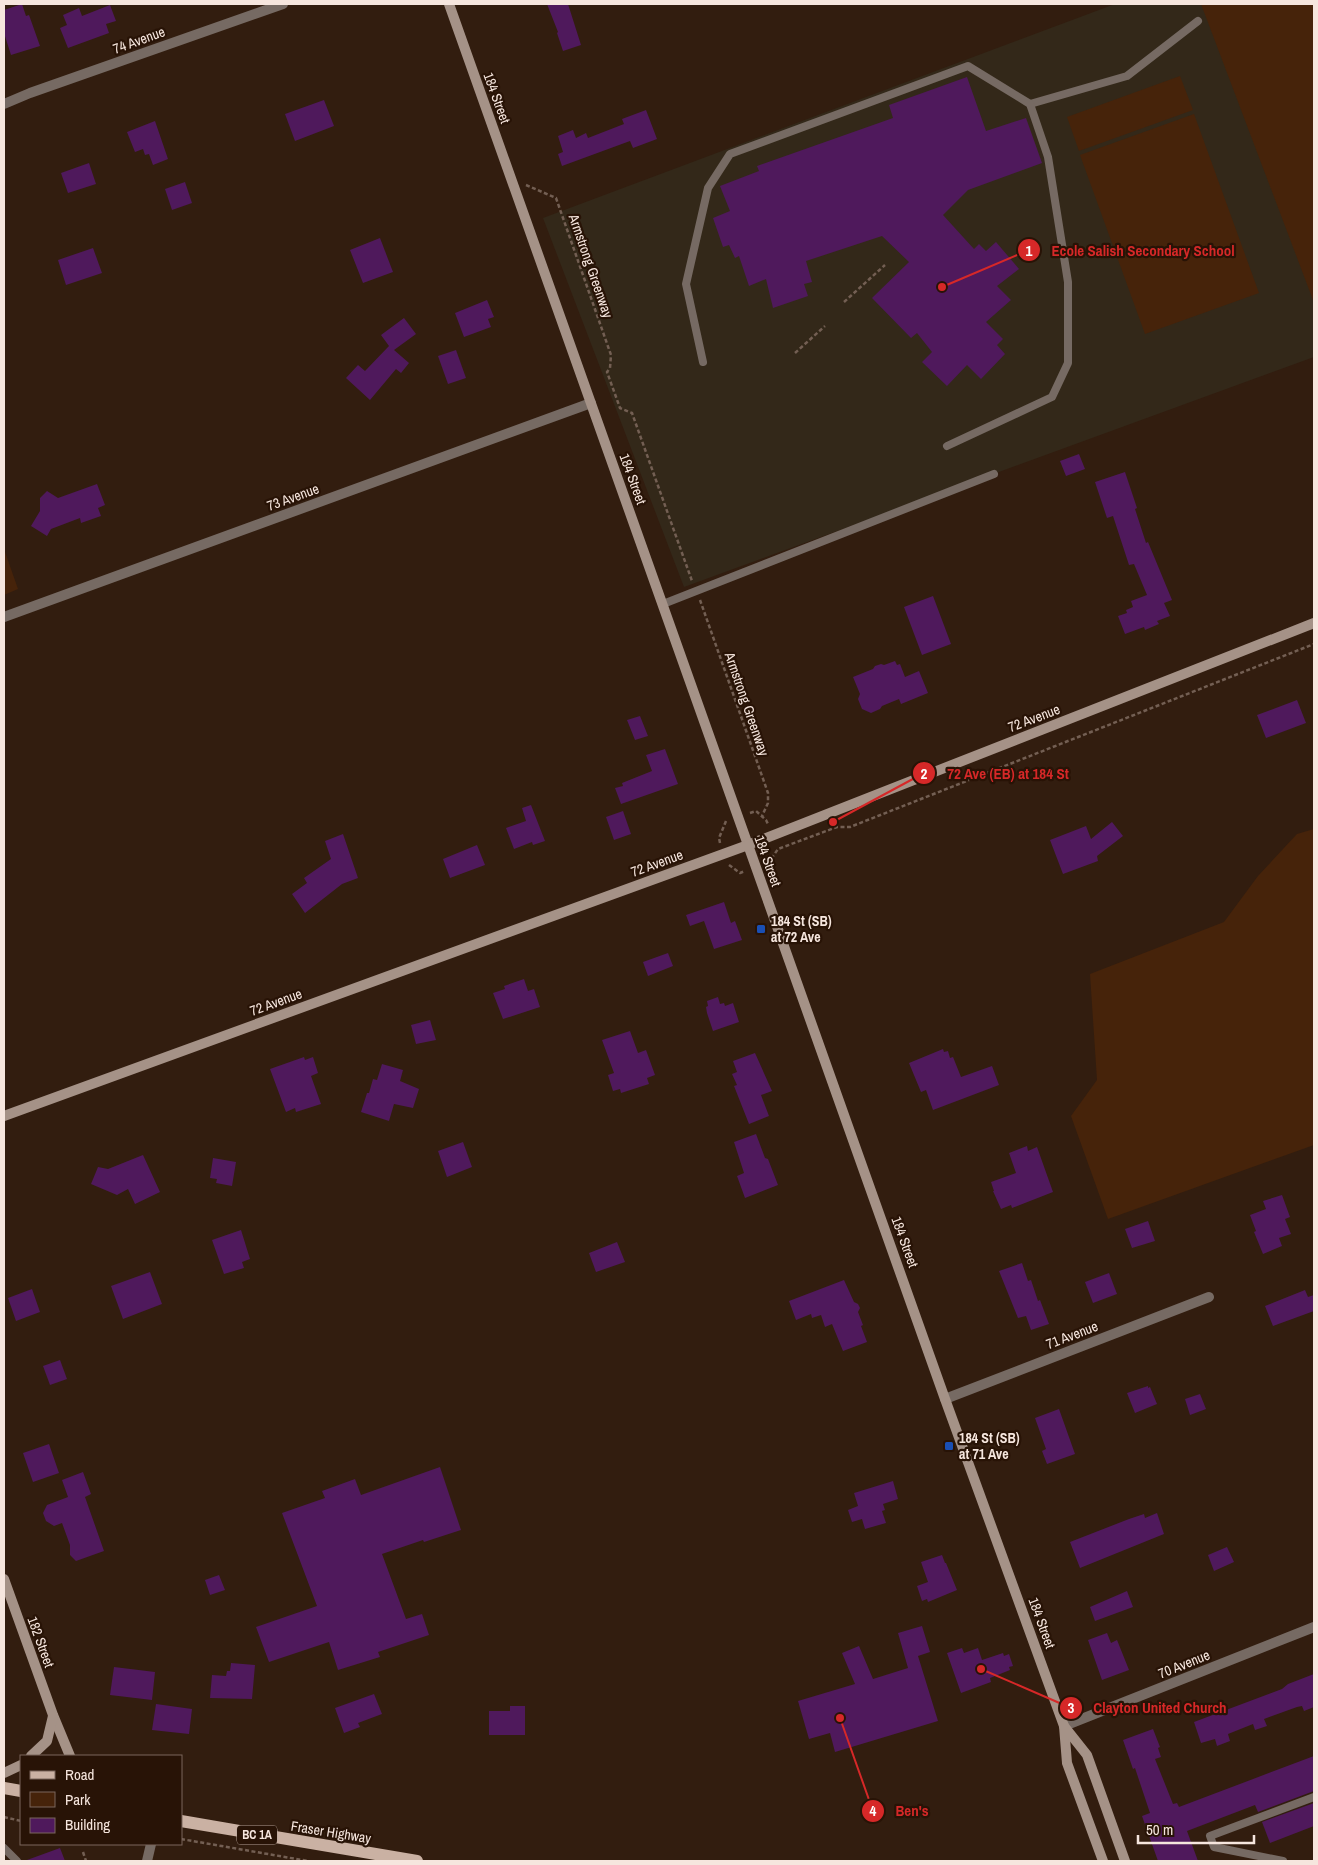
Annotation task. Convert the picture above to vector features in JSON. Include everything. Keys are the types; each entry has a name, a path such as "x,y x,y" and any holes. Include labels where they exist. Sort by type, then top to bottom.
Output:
{"main road":[{"name":"184 Street","path":"449,4 945,1399 1064,1726 1067,1763 1104,1861"},
{"name":"72 Avenue","path":"4,1116 748,845 1314,623"},
{"name":"182 Street","path":"4,1579 53,1715 70,1755"},
{"path":"32,1755 47,1741 53,1715"},
{"name":"184 Street","path":"1064,1726 1087,1755 1125,1861"},
{"path":"4,1773 20,1765"},
{"path":"4,1788 20,1791"},
{"name":"Fraser Highway","path":"182,1821 417,1861"}],"street":[{"name":"74 Avenue","path":"4,104 283,4"},
{"name":"73 Avenue","path":"4,617 591,403"},
{"name":"71 Avenue","path":"945,1399 1208,1297"},
{"name":"70 Avenue","path":"1064,1726 1314,1628"},
{"path":"147,1861 151,1845"}],"lane":[{"path":"1030,104 1126,76 1198,21"},
{"path":"703,362 686,284 708,188 730,154 968,66 1030,104 1048,157 1068,282 1068,363 1052,397 947,446"},
{"path":"663,604 994,474"},
{"path":"1283,1861 1214,1847 1210,1836 1314,1797"},
{"path":"4,1848 17,1861"}],"path":[{"name":"Armstrong Greenway","path":"526,184 556,198 611,355 610,368 607,372 620,408 632,413 691,578"},
{"path":"844,302 885,265"},
{"path":"795,353 825,326"},
{"name":"Armstrong Greenway","path":"700,600 768,793 768,803 762,816"},
{"path":"770,862 778,849 837,827 850,827 1314,644"},
{"path":"756,811 766,820"},
{"path":"718,838 726,821"},
{"path":"729,865 740,873"},
{"path":"4,1817 20,1820"},
{"path":"182,1839 308,1861"},
{"path":"83,1852 86,1861"}],"shaded area":[{"path":"1115,4 1314,4 1314,357 684,587 543,218"}],"green space":[{"path":"1201,4 1314,4 1313,300"},
{"path":"1180,76 1193,110 1079,151 1067,117"},
{"path":"1194,114 1259,293 1145,334 1080,155"},
{"path":"4,549 18,589 4,595"},
{"path":"1314,829 1314,1145 1108,1219 1071,1116 1097,1080 1090,974 1224,922 1258,876 1297,834"}],"building":[{"path":"22,4 26,16 29,15 40,46 11,55 4,33 4,10"},
{"path":"547,4 568,4 581,45 563,51"},
{"path":"110,5 116,21 106,24 109,33 68,48 60,28 67,25 63,15 79,8 82,16"},
{"path":"967,77 986,131 1026,118 1042,163 968,190 943,215 974,249 979,244 986,251 996,242 1019,269 997,286 1011,300 986,322 1003,339 997,345 1005,354 981,379 967,365 947,386 922,362 932,352 917,333 911,338 872,298 909,262 882,236 806,261 812,282 804,284 808,296 773,308 766,279 749,286 739,256 735,258 729,245 723,247 713,218 730,211 720,186 759,171 757,166 893,118 889,105"},
{"path":"324,100 334,126 295,141 285,114"},
{"path":"646,110 657,139 633,148 630,141 562,166 558,154 563,152 558,136 573,130 576,138 586,133 588,138 624,124 622,119"},
{"path":"155,121 168,159 153,165 149,154 145,155 143,149 135,152 127,132"},
{"path":"89,163 96,184 68,193 61,173"},
{"path":"185,182 192,203 172,210 165,189"},
{"path":"380,238 393,272 363,283 350,250"},
{"path":"93,248 102,273 66,285 58,260"},
{"path":"487,300 494,317 488,319 491,327 464,337 455,313"},
{"path":"404,318 416,334 394,350 409,363 401,373 396,369 370,400 346,378 358,365 365,371 389,346 381,335"},
{"path":"456,350 466,378 448,384 438,356"},
{"path":"1079,454 1085,469 1066,476 1060,461"},
{"path":"1125,472 1146,543 1148,542 1172,600 1164,603 1170,616 1157,621 1159,624 1145,630 1144,627 1125,634 1118,616 1127,613 1126,610 1133,607 1131,601 1147,595 1134,564 1129,565 1113,516 1107,518 1095,482"},
{"path":"97,484 105,505 98,508 101,516 81,523 80,518 51,529 47,536 31,526 40,511 40,498 47,491 58,498"},
{"path":"933,596 951,644 922,655 904,607"},
{"path":"895,661 897,665 900,664 905,677 919,671 928,693 901,704 899,699 871,713 862,709 858,699 860,694 853,677 873,669 875,666"},
{"path":"1297,700 1306,723 1266,738 1257,715"},
{"path":"640,716 648,736 635,740 627,720"},
{"path":"665,749 678,784 621,804 615,788 623,786 622,783 652,771 646,755"},
{"path":"531,805 545,841 533,845 532,842 514,849 506,828 526,821 522,808"},
{"path":"623,811 631,834 614,840 606,817"},
{"path":"1112,822 1123,836 1097,856 1098,861 1063,874 1050,840 1086,826 1091,839"},
{"path":"343,834 358,878 342,884 305,913 292,894 307,883 304,878 331,859 325,841"},
{"path":"477,845 485,865 450,878 443,859"},
{"path":"724,902 731,923 735,921 742,940 714,949 704,921 690,926 686,915"},
{"path":"668,953 673,966 648,976 643,962"},
{"path":"524,979 528,991 534,989 540,1007 503,1019 493,993 505,989 504,986"},
{"path":"718,997 720,1004 724,1003 725,1006 733,1003 739,1022 713,1031 706,1007 708,1006 707,1001"},
{"path":"430,1020 436,1040 416,1044 411,1025"},
{"path":"630,1031 638,1053 646,1050 655,1075 647,1078 649,1084 621,1093 620,1089 613,1091 608,1075 614,1073 602,1040"},
{"path":"943,1049 944,1052 948,1051 950,1058 953,1057 961,1077 992,1066 999,1085 933,1110 926,1090 921,1092 909,1063"},
{"path":"755,1053 772,1091 761,1095 769,1116 749,1124 734,1086 737,1085 732,1074 737,1072 733,1061"},
{"path":"304,1057 305,1060 313,1057 318,1073 311,1076 321,1104 296,1112 295,1108 286,1112 270,1069"},
{"path":"382,1064 403,1070 400,1081 419,1089 413,1108 394,1104 389,1121 361,1112 373,1079 377,1080"},
{"path":"756,1134 778,1185 745,1198 737,1176 744,1173 734,1142"},
{"path":"463,1142 472,1167 447,1177 438,1151"},
{"path":"1027,1146 1028,1151 1037,1147 1053,1192 1012,1208 1011,1205 1001,1209 991,1182 1016,1173 1009,1153"},
{"path":"143,1155 160,1192 135,1204 128,1189 117,1195 91,1184 98,1167 108,1169"},
{"path":"213,1158 236,1162 232,1186 216,1183 217,1179 210,1178"},
{"path":"1282,1195 1290,1217 1285,1219 1291,1234 1279,1238 1282,1246 1263,1254 1254,1232 1256,1231 1250,1215 1266,1209 1263,1201"},
{"path":"1148,1221 1155,1241 1132,1248 1125,1229"},
{"path":"241,1230 250,1259 242,1262 244,1268 224,1274 212,1240"},
{"path":"617,1242 625,1262 596,1272 589,1253"},
{"path":"1022,1263 1028,1281 1031,1280 1049,1324 1031,1330 1026,1316 1018,1318 999,1271"},
{"path":"150,1272 162,1304 123,1319 111,1286"},
{"path":"1109,1273 1117,1294 1093,1303 1085,1282"},
{"path":"844,1280 854,1302 860,1308 858,1312 867,1342 843,1351 832,1324 825,1327 821,1315 812,1318 811,1314 796,1320 789,1301"},
{"path":"32,1289 40,1312 16,1321 8,1298"},
{"path":"1305,1290 1308,1297 1314,1295 1314,1311 1273,1326 1265,1306"},
{"path":"60,1360 67,1379 50,1385 43,1366"},
{"path":"1148,1386 1157,1404 1135,1413 1127,1393"},
{"path":"1200,1394 1206,1409 1190,1415 1185,1399"},
{"path":"1059,1409 1075,1454 1047,1464 1042,1451 1046,1449 1035,1418"},
{"path":"49,1444 59,1473 33,1482 23,1453"},
{"path":"440,1467 461,1530 382,1554 406,1619 422,1614 429,1635 378,1652 380,1657 338,1670 329,1642 269,1662 256,1627 317,1606 282,1513 325,1498 322,1491 355,1479 361,1495"},
{"path":"83,1472 91,1494 85,1497 104,1551 76,1561 70,1555 70,1545 62,1523 54,1526 46,1521 43,1513 47,1505 68,1497 62,1480"},
{"path":"893,1481 898,1499 883,1504 885,1510 882,1511 886,1523 865,1529 862,1519 852,1522 848,1510 858,1506 854,1493"},
{"path":"1157,1513 1164,1534 1080,1568 1070,1542 1144,1514 1145,1518"},
{"path":"1227,1547 1234,1562 1214,1571 1208,1555"},
{"path":"942,1555 957,1590 928,1602 927,1599 922,1601 917,1586 928,1582 921,1562"},
{"path":"219,1575 225,1590 210,1595 205,1580"},
{"path":"1127,1591 1133,1607 1095,1621 1090,1607"},
{"path":"922,1626 930,1652 918,1656 938,1721 835,1752 830,1733 809,1739 798,1701 855,1684 842,1653 859,1646 873,1679 908,1668 898,1633"},
{"path":"1107,1633 1111,1643 1117,1640 1129,1670 1102,1680 1088,1640"},
{"path":"962,1648 964,1653 978,1648 982,1660 1003,1653 1004,1656 1009,1654 1013,1666 1009,1667 1010,1670 990,1678 991,1682 961,1693 947,1653"},
{"path":"231,1663 255,1665 252,1699 210,1698 212,1675 226,1676 227,1671 230,1671"},
{"path":"114,1667 155,1672 152,1700 110,1695"},
{"path":"1314,1674 1314,1707 1304,1711 1302,1706 1297,1707 1264,1719 1267,1726 1255,1730 1253,1724 1228,1734 1230,1741 1217,1746 1215,1739 1201,1743 1194,1722 1282,1689 1288,1684"},
{"path":"374,1694 382,1714 358,1723 360,1727 344,1733 335,1708"},
{"path":"156,1704 192,1709 189,1734 152,1730"},
{"path":"510,1706 525,1706 525,1735 489,1735 489,1711 510,1711"},
{"path":"1153,1729 1160,1747 1158,1748 1161,1757 1155,1759 1173,1804 1177,1803 1179,1807 1314,1756 1314,1791 1258,1812 1255,1805 1187,1831 1198,1861 1158,1861 1142,1816 1150,1813 1135,1768 1133,1769 1123,1740"},
{"path":"1314,1803 1314,1826 1270,1843 1262,1822"},
{"path":"60,1848 65,1861 27,1861 27,1860"}],"place":[{"name":"Ecole Salish Secondary School","path":"942,287"},
{"name":"72 Ave (EB) at 184 St","path":"833,822"},
{"name":"184 St (SB) at 72 Ave","path":"761,929"},
{"name":"184 St (SB) at 71 Ave","path":"949,1446"},
{"name":"Clayton United Church","path":"981,1669"},
{"name":"Ben's","path":"840,1718"}]}
